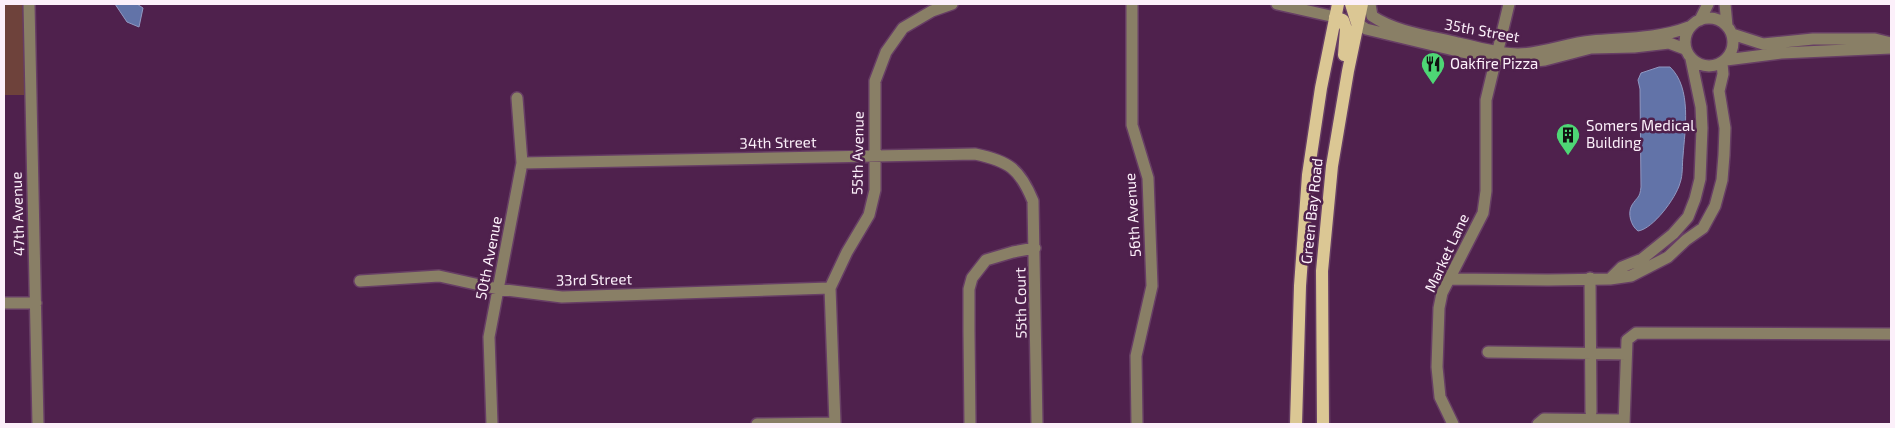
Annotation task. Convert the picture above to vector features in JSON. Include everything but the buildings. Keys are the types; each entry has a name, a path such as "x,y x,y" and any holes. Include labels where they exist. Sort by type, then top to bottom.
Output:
{"main road":[{"name":"Green Bay Road","path":"1296,424 1300,286 1308,175 1338,4"},
{"path":"1351,4 1357,23"},
{"name":"Green Bay Road","path":"1323,424 1322,271 1332,166 1362,4"},
{"path":"1335,17 1345,23 1344,54 1348,72"}],"street":[{"name":"47th Avenue","path":"29,4 38,424"},
{"name":"55th Avenue","path":"834,423 830,288 847,252 869,215 875,190 875,81 886,52 903,28 932,11 952,4"},
{"name":"56th Avenue","path":"1132,4 1132,125 1148,178 1152,286 1136,356 1137,424"},
{"path":"1277,4 1335,17"},
{"name":"35th Street","path":"1370,4 1372,16 1382,23 1496,56 1537,52 1589,41 1672,34 1689,27"},
{"name":"Market Lane","path":"1452,424 1440,397 1437,367 1439,308 1442,293 1483,213 1486,191 1486,100 1509,4"},
{"path":"1700,20 1708,4"},
{"path":"1449,279 1610,279 1631,276 1668,257 1686,240 1703,228 1715,206 1724,164 1725,128 1719,91 1724,61 1733,48 1725,4"},
{"path":"1610,279 1622,267 1642,259 1673,234 1688,217 1695,200 1700,178 1702,128 1701,107 1691,60 1685,49 1686,34 1689,27 1700,20 1714,18 1729,30 1763,44 1813,39 1874,39 1891,43"},
{"name":"35th Street","path":"1357,23 1366,29 1496,56 1536,61 1591,48 1634,47 1669,42 1685,49"},
{"path":"1691,60 1706,67 1714,66 1724,61 1781,53 1891,48"},
{"name":"50th Avenue","path":"492,424 490,337 522,163 517,98"},
{"name":"34th Street","path":"522,163 975,154 995,158 1016,170 1026,183"},
{"name":"55th Court","path":"1026,183 1033,201 1037,424"},
{"path":"970,424 969,332 972,278 986,260 1035,248"},
{"name":"33rd Street","path":"360,281 439,276 498,289 562,297 830,288"},
{"path":"1590,278 1591,412"},
{"path":"4,303 36,303"},
{"path":"1538,424 1544,420 1624,422 1627,340 1636,333 1891,334"},
{"path":"1488,352 1626,354"},
{"path":"757,424 834,423"}],"shaded area":[{"path":"4,4 24,4 26,95 4,95"}],"water":[{"path":"115,4 137,4 143,8 139,27 127,22"},
{"path":"1659,67 1670,67 1682,86 1686,122 1682,177 1674,197 1663,212 1650,225 1638,231 1632,223 1630,212 1641,187 1640,89 1638,80 1641,73"}],"place":[{"name":"Oakfire Pizza","path":"1433,85"},
{"name":"Somers Medical Building","path":"1568,156"}]}
